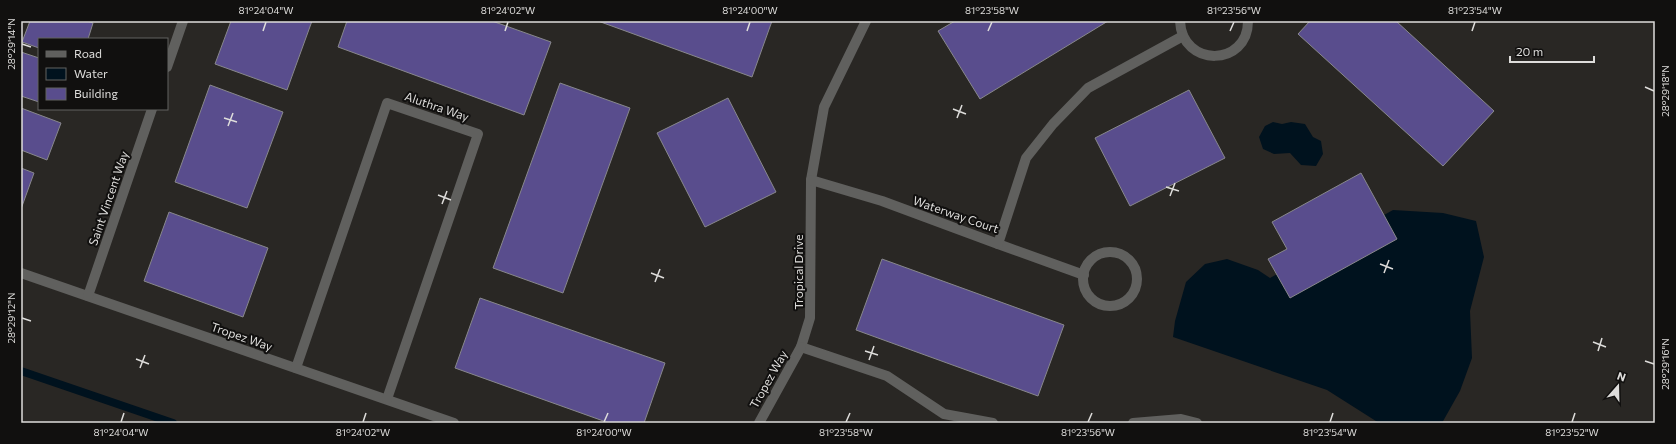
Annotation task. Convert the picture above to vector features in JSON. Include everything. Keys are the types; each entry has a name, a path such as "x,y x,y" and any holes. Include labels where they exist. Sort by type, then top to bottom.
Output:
{"street":[{"path":"168,64 183,21"},
{"name":"Tropical Drive","path":"801,347 810,318 811,180 824,107 866,21"},
{"path":"1180,21 1183,36 1190,46 1199,53 1211,57 1226,54 1236,49 1244,40 1248,29 1248,21"},
{"name":"Waterway Court","path":"811,180 882,202 998,244 1026,158 1053,124 1088,88 1183,36"},
{"name":"Aluthra Way","path":"296,368 387,103 478,134 387,400"},
{"name":"Saint Vincent Way","path":"88,296 152,110"},
{"path":"998,244 1084,275"},
{"path":"1105,253 1113,253 1121,255 1129,260 1135,271 1137,283 1134,292 1129,299 1121,304 1103,306 1095,302 1088,295 1085,287 1084,275 1090,262 1097,256 1105,253"},
{"name":"Tropez Way","path":"21,273 454,423"},
{"path":"801,347 887,376 944,414 994,423"},
{"name":"Tropez Way","path":"759,423 801,347"},
{"path":"1132,423 1181,419 1197,423"}],"water":[{"path":"1273,122 1282,124 1291,122 1305,124 1313,137 1321,141 1323,154 1316,166 1301,165 1290,153 1274,154 1263,149 1259,137 1265,126"},
{"path":"1393,210 1443,213 1476,221 1484,257 1470,311 1472,358 1460,391 1442,423 1379,423 1327,390 1173,337 1175,321 1186,282 1205,264 1227,259 1258,270 1270,278"}],"building":[{"path":"30,21 87,21 93,23 88,38 38,38 38,48 22,42"},
{"path":"231,21 312,21 287,90 215,64"},
{"path":"347,21 492,21 551,42 524,115 338,47"},
{"path":"598,21 772,21 752,77"},
{"path":"955,21 1108,21 980,99 938,31"},
{"path":"1310,21 1396,21 1494,111 1443,166 1298,34"},
{"path":"21,52 38,58 38,102 21,96"},
{"path":"560,83 630,108 563,293 493,268"},
{"path":"210,85 283,112 247,208 175,182"},
{"path":"1189,90 1225,158 1130,206 1095,138"},
{"path":"728,98 776,192 705,227 657,133"},
{"path":"21,108 61,123 47,160 21,150"},
{"path":"21,168 34,173 21,209"},
{"path":"1361,173 1397,239 1290,298 1268,259 1287,249 1272,222"},
{"path":"169,212 268,248 243,317 144,281"},
{"path":"882,259 1064,325 1038,396 856,330"},
{"path":"480,298 665,363 644,423 609,423 455,368"}],"waterway":[{"path":"21,371 173,423"}]}
